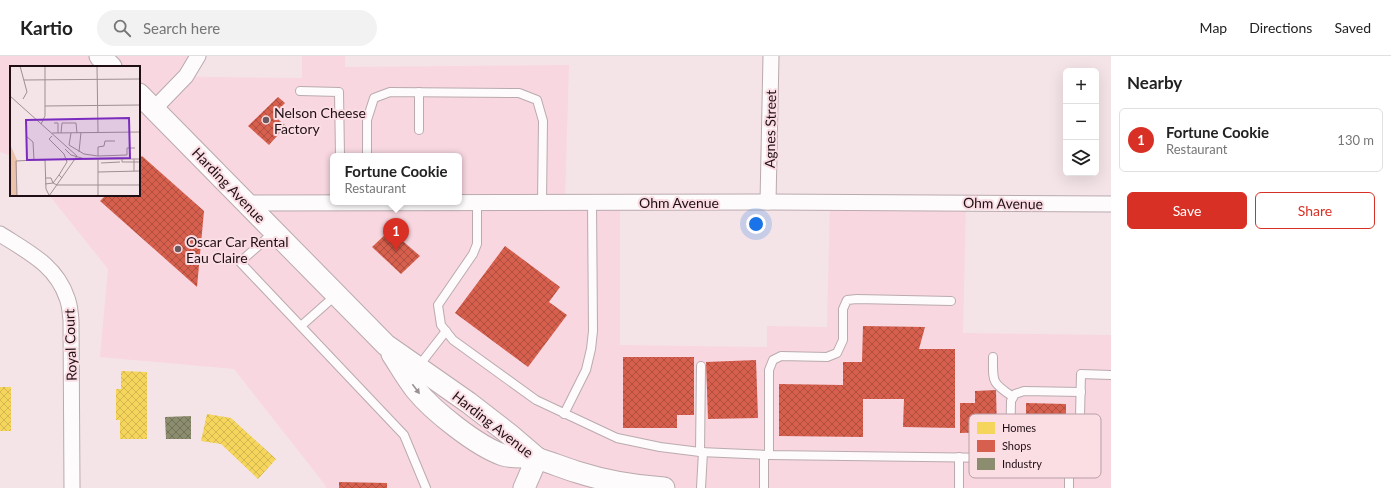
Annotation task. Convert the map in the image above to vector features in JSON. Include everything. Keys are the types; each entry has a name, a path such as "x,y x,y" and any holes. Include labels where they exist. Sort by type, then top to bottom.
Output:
{"main road":[{"path":"100,56 110,66"},
{"name":"Harding Avenue","path":"140,95 386,345 509,434 537,458"},
{"name":"Harding Avenue","path":"386,345 414,388 425,401 440,414 482,445 504,456 537,458"},
{"path":"524,488 537,458 578,472 605,479 664,488"}],"street":[{"path":"154,109 186,76 198,56"},
{"name":"Agnes Street","path":"768,202 771,56"},
{"name":"Ohm Avenue","path":"246,203 330,202"},
{"name":"Ohm Avenue","path":"462,202 1111,204"},
{"name":"Royal Court","path":"0,234 41,260 59,280 68,299 72,320 72,488"}],"lane":[{"path":"300,91 339,92 340,153"},
{"path":"367,153 366,120 374,98 390,92 519,92 537,100 543,121 542,202"},
{"path":"419,92 419,130"},
{"path":"477,202 477,244 473,254 438,305 441,325 453,340 536,400 617,438 660,447 702,452 766,455 969,457"},
{"path":"564,414 586,370 591,349 593,331 592,202"},
{"path":"274,232 240,262 404,435 426,488"},
{"path":"301,326 337,295"},
{"path":"764,488 769,370 773,360 782,356 827,357 837,353 843,340 843,309 847,300 951,301"},
{"path":"418,367 446,331"},
{"path":"993,357 993,379 1001,388 1013,397"},
{"path":"701,488 702,366"},
{"path":"1080,414 1081,374 1111,375"},
{"path":"1011,414 1011,401 1013,397 1015,394 1024,391 1081,392"},
{"path":"959,457 959,488"}],"shaded area":[{"path":"0,56 198,56 186,76 209,77 302,78 302,56 345,56 345,67 569,65 565,202 620,202 620,345 767,347 767,326 827,327 830,202 966,203 963,333 1111,335 1111,488 326,488 326,486 234,369 100,357 108,269 50,196 140,196 140,66 10,66 10,156 0,152"}],"building: Homes":[{"path":"121,371 147,372 147,439 120,439 120,420 116,420 116,389 121,389"},
{"path":"0,387 11,387 11,431 0,431"},
{"path":"207,414 231,418 276,459 258,479 221,444 201,441"}],"building: Shops":[{"name":"Nelson Cheese Factory","path":"278,97 285,103 273,115 286,126 269,145 248,126"},
{"name":"Oscar Car Rental Eau Claire","path":"142,156 204,211 197,287 100,201 105,196 140,196 140,158"},
{"path":"390,230 420,256 401,274 372,247"},
{"path":"505,246 560,287 549,302 567,315 528,367 455,313"},
{"path":"863,326 925,327 919,349 955,349 955,428 903,427 904,399 863,399 863,437 779,436 779,384 843,385 843,362 862,362"},
{"path":"623,357 694,357 694,415 677,415 677,428 623,428"},
{"path":"756,360 758,418 708,419 706,362"},
{"path":"996,390 997,414 969,414 969,433 960,433 960,403 975,403 975,391"},
{"path":"1026,403 1066,404 1066,414 1026,414"},
{"path":"339,482 387,483 387,488 339,488"}],"building: Industry":[{"path":"191,416 191,439 166,439 165,417"}],"place":[{"name":"Nelson Cheese Factory","path":"266,120"},
{"name":"Oscar Car Rental Eau Claire","path":"178,249"},
{"name":"Fortune Cookie","path":"396,251"}]}
